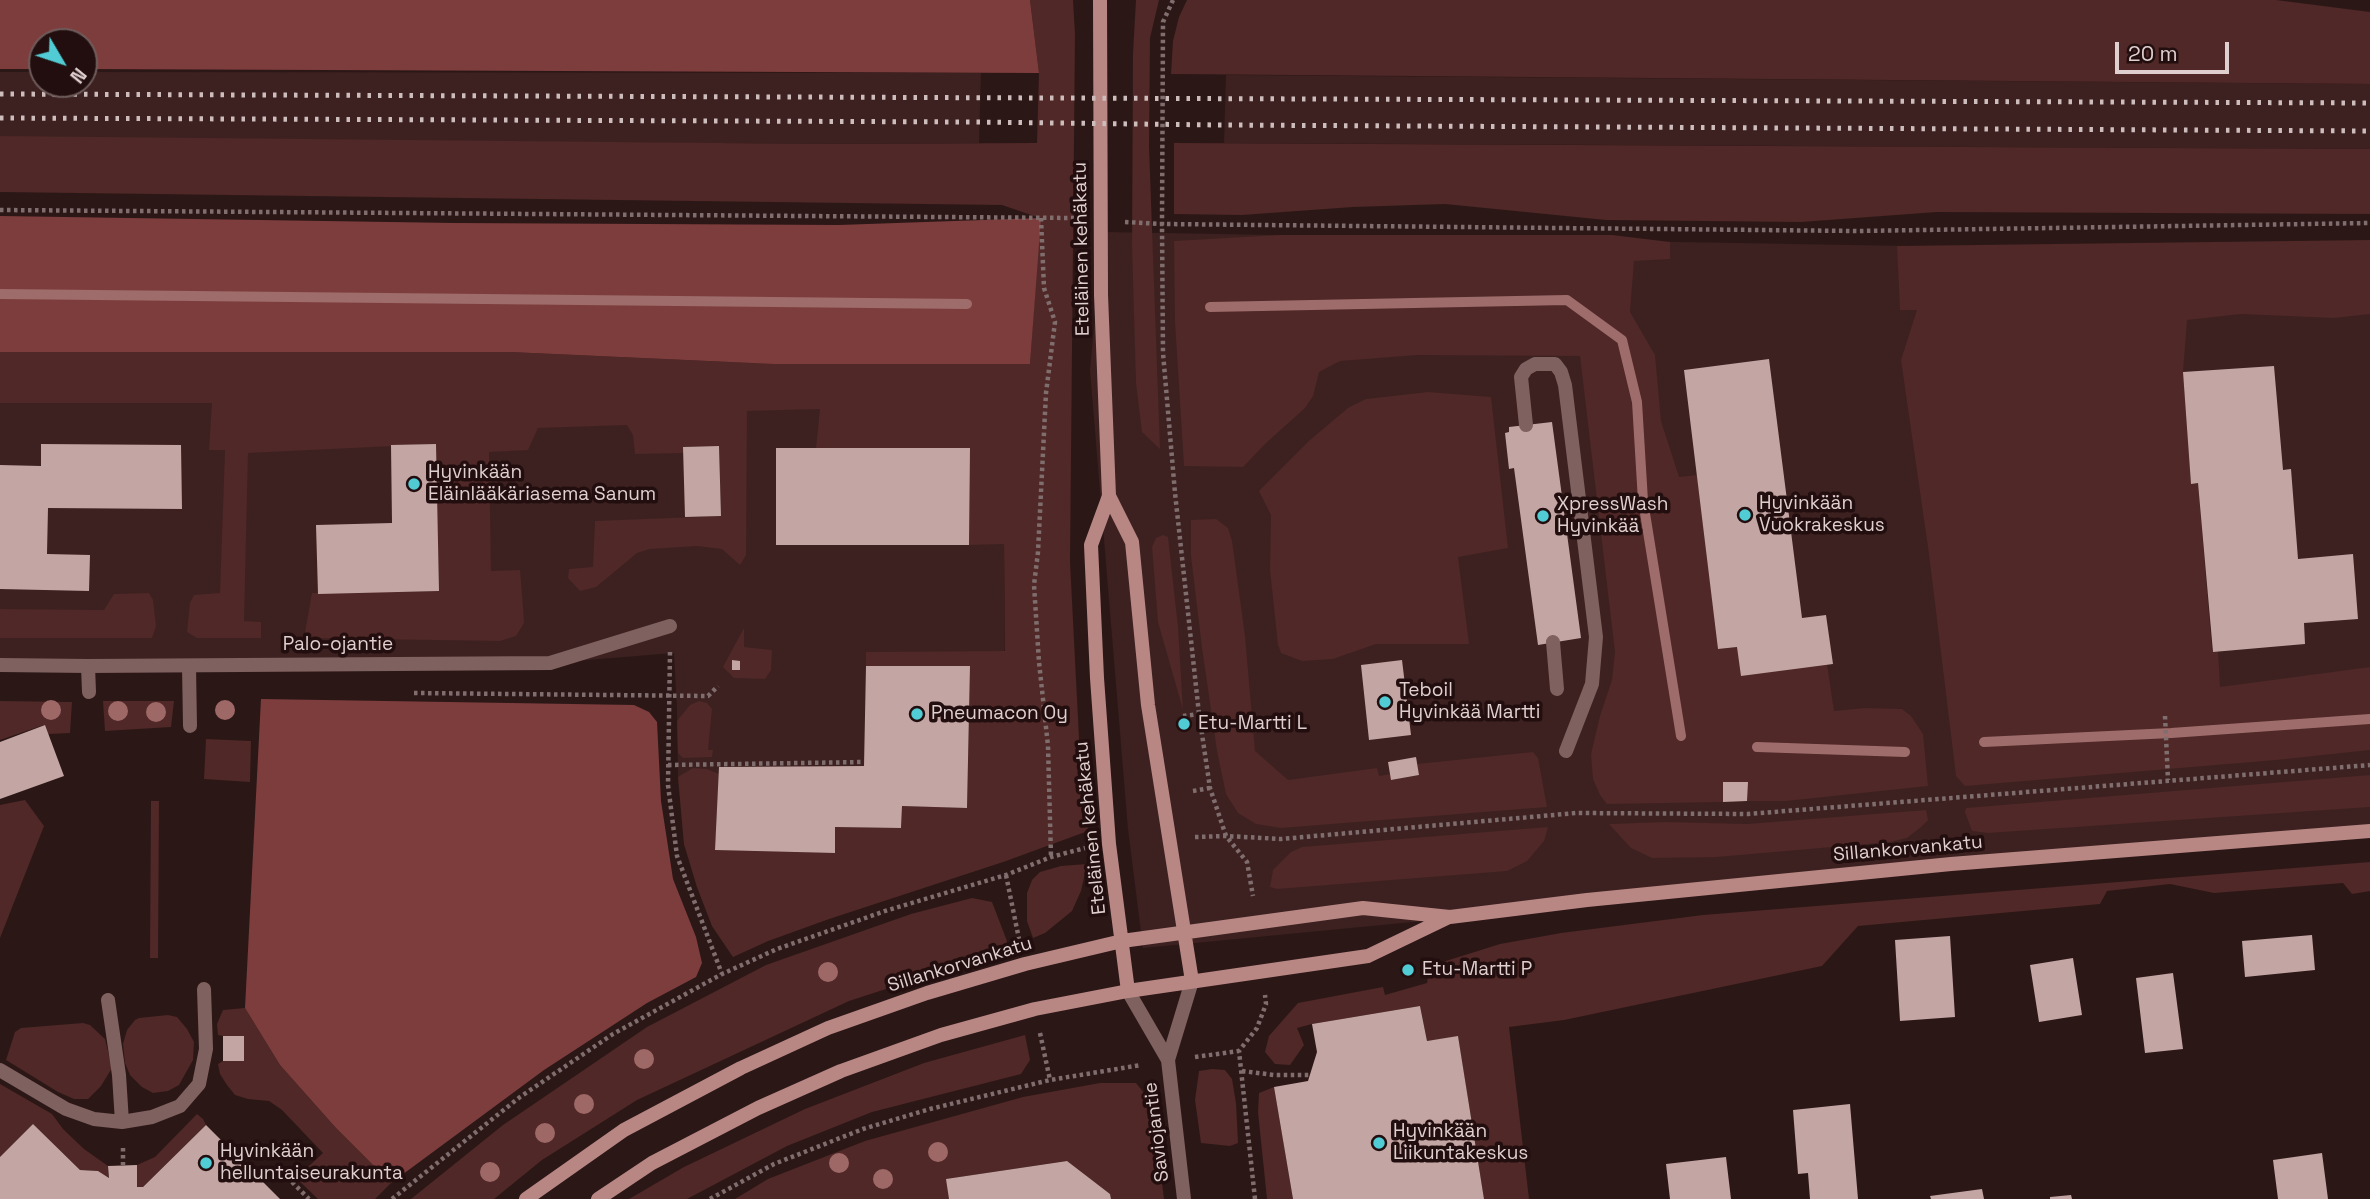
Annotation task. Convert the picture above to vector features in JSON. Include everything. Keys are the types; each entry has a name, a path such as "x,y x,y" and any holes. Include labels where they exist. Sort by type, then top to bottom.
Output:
{"main road":[{"name":"Eteläinen kehäkatu","path":"1101,0 1101,295 1109,496 1091,545 1097,678 1110,844 1128,991"},
{"name":"Eteläinen kehäkatu","path":"1109,496 1132,542 1148,705 1192,981"},
{"name":"Sillankorvankatu","path":"526,1199 624,1130 741,1068 828,1028 927,993 1025,964 1122,942 1363,908 1450,917 1587,900 1937,865 2370,831"},
{"name":"Sillankorvankatu","path":"598,1199 652,1163 758,1108 841,1071 953,1032 1035,1009 1128,991 1368,956 1450,917"}],"street":[{"path":"1526,425 1521,377 1526,369 1535,364 1555,364 1565,385 1596,637 1592,684 1566,751"},
{"name":"Palo-ojantie","path":"0,665 550,663 670,626"},
{"path":"1553,642 1557,690"},
{"path":"88,666 89,692"},
{"path":"189,666 190,726"},
{"name":"Saviojantie","path":"1184,1199 1168,1060 1192,981"},
{"path":"0,1070 66,1110 94,1119 122,1122 152,1117 180,1106 199,1084 206,1049 204,989"},
{"name":"Saviojantie","path":"1128,991 1168,1060"},
{"path":"108,1000 119,1075 122,1122"}],"path":[{"path":"1173,0 1163,22 1163,353 1184,585 1210,789 1226,836 1247,862 1257,922"},
{"path":"0,210 1041,218 1044,288 1055,322 1046,393 1034,585 1048,747 1051,857"},
{"path":"1162,224 1858,231 2370,223"},
{"path":"670,626 668,785 677,856 722,974"},
{"path":"1182,716 1199,714"},
{"path":"2165,716 2168,780"},
{"path":"668,765 864,762"},
{"path":"1168,839 1226,836 1281,839 1576,813 1748,814 2370,765"},
{"path":"1193,791 1210,789"},
{"path":"391,1199 509,1105 551,1076 613,1034 722,974 777,948 888,910 1006,875 1051,857 1110,844"},
{"path":"1006,875 1025,964"},
{"path":"710,1199 774,1164 863,1129 930,1109 1049,1080 1239,1051 1257,1028 1266,1004 1261,971"},
{"path":"1239,1051 1255,1199"},
{"path":"1242,1071 1274,1075 1310,1075"},
{"path":"292,1182 309,1199"}],"shaded area":[{"path":"0,0 1030,0 1039,73 98,69 98,28 28,28 28,69 0,69"},
{"path":"1030,0 1073,0 1075,34 1070,562 1079,738 1088,831 829,919 733,957 712,926 697,887 684,844 678,777 693,768 707,769 719,774 715,850 834,853 835,827 901,828 902,806 967,808 970,666 866,666 866,652 1005,651 1004,544 969,545 969,448 816,448 820,409 747,411 746,555 740,565 722,549 697,546 650,549 637,553 596,587 580,591 568,578 569,569 593,567 595,521 721,516 719,446 683,447 683,453 635,454 633,435 627,425 538,428 528,450 489,452 491,571 520,570 524,623 516,636 500,641 304,638 312,593 439,591 435,444 248,453 244,621 261,622 261,638 197,638 187,632 190,603 194,595 220,593 225,450 209,450 212,403 0,403 0,352 510,352 774,364 1030,364 1040,218 1002,205 0,192 0,136 822,144 1037,143 1039,73"},
{"path":"1136,0 1159,0 1150,38 1149,146 1160,449 1142,432 1136,383 1132,246 1133,53"},
{"path":"1187,0 2276,0 2370,12 2370,84 1171,74 1173,41"},
{"path":"0,72 28,72 28,98 98,98 98,72 981,73 979,143 0,138"},
{"path":"1226,75 2370,84 2370,149 1224,143"},
{"path":"1174,143 2370,149 2370,214 1937,212 1801,222 1606,220 1445,204 1242,215 1174,214"},
{"path":"0,216 454,223 839,225 1041,218 1030,364 774,364 510,352 0,352"},
{"path":"1103,232 2370,254 2370,832 1587,900 1496,914 1143,948 1128,829 1090,370"},
{"path":"1280,235 1612,235 1670,242 1670,259 1634,261 1630,312 1655,355 1661,421 1679,477 1697,475 1718,649 1737,647 1827,664 1834,711 1902,709 1911,716 1923,734 1928,786 1786,801 1747,801 1747,782 1723,782 1723,802 1607,804 1593,779 1591,754 1612,680 1615,652 1580,356 1417,355 1340,361 1319,372 1313,396 1305,408 1243,467 1184,466 1175,322 1174,241"},
{"path":"2370,240 2370,314 2334,318 2241,314 2187,320 2183,372 2191,483 2198,483 2212,651 2218,651 2220,687 2370,667 2370,750 1965,786 1956,776 1929,554 1901,360 1917,310 1900,310 1897,246"},
{"path":"0,357 1003,364 1006,861 829,919 733,957 712,926 684,844 678,777 674,653 550,663 0,665"},
{"path":"1428,392 1491,397 1508,548 1458,557 1469,644 1376,644 1333,659 1302,661 1281,653 1270,570 1271,515 1259,491 1310,440 1348,408 1366,399"},
{"path":"1216,519 1228,528 1232,541 1245,636 1255,751 1288,780 1377,768 1379,776 1390,774 1392,780 1419,775 1417,764 1533,752 1538,758 1547,807 1281,828 1256,824 1238,813 1226,794 1217,751 1191,556 1191,520"},
{"path":"1163,535 1168,537 1178,627 1183,710 1158,622 1152,547 1156,538"},
{"path":"149,593 153,600 156,626 152,638 0,638 0,609 104,610 114,594"},
{"path":"744,628 744,647 772,650 771,670 765,679 734,678 723,667"},
{"path":"261,699 634,705 649,712 657,722 661,801 673,879 696,937 702,963 696,977 647,1003 544,1070 391,1183 336,1128 280,1065 245,1008"},
{"path":"0,701 72,702 70,733 48,734 44,725 0,740"},
{"path":"103,701 174,701 171,727 105,731"},
{"path":"699,701 707,703 712,709 708,750 713,750 712,757 683,758 678,753 677,721 690,705"},
{"path":"206,739 251,741 250,782 204,779"},
{"path":"2370,775 2370,807 1988,833 1972,831 1965,812 1966,808"},
{"path":"25,800 44,826 0,938 0,805"},
{"path":"151,801 159,801 158,958 150,958"},
{"path":"1926,810 1928,820 1921,827 1907,838 1890,842 1717,857 1652,858 1631,848 1609,824 1747,824"},
{"path":"1548,827 1544,841 1527,861 1507,871 1277,889 1270,887 1273,870 1291,852 1302,847"},
{"path":"2370,862 2370,891 2352,894 2343,883 2214,893 2170,884 2107,891 2100,904 1858,926 1822,966 1564,1020 1509,1027 1529,1199 1484,1199 1458,1037 1427,1041 1420,1006 1297,1028 1304,1045 1290,1065 1275,1064 1265,1052 1269,1036 1298,1003 1383,987 1385,995 1427,983 1430,966 1500,944 1561,933 1703,915"},
{"path":"1087,864 1081,891 1072,911 1045,933 1033,938 1027,921 1027,893 1032,880 1040,872 1061,866"},
{"path":"972,898 992,902 1007,941 1006,950 849,1001 637,1100 542,1160 494,1199 411,1199 503,1125 647,1027 766,965 911,914"},
{"path":"245,1008 280,1065 336,1128 391,1183 375,1199 318,1199 296,1178 323,1153 282,1110 269,1101 235,1095 227,1085 220,1074 218,1064 223,1061 244,1061 223,1036 218,1035 217,1024 223,1010"},
{"path":"168,1015 177,1017 187,1029 194,1042 193,1060 179,1085 168,1091 153,1093 130,1075 125,1063 123,1044 127,1030 135,1020"},
{"path":"83,1023 90,1025 105,1039 112,1068 101,1086 88,1099 74,1099 58,1092 6,1060 15,1032 21,1028"},
{"path":"1025,1035 1030,1060 1021,1074 872,1112 787,1146 687,1199 629,1199 684,1167 805,1109 924,1063"},
{"path":"1225,1070 1232,1079 1238,1143 1230,1146 1201,1143 1195,1100 1199,1071"},
{"path":"1100,1083 1136,1083 1148,1098 1155,1126 1164,1199 1111,1199 1110,1194 1066,1161 947,1179 949,1199 735,1199 768,1179 865,1141 1023,1097"},
{"path":"0,1084 52,1114 84,1149 108,1166 109,1178 98,1171 80,1170 33,1124 0,1157"},
{"path":"1274,1087 1293,1199 1267,1199 1258,1112 1259,1093"},
{"path":"197,1114 206,1125 143,1187 137,1187 137,1165 155,1157"}],"building":[{"path":"1769,359 1802,618 1826,615 1833,664 1741,676 1737,647 1718,649 1684,370"},
{"path":"2274,366 2283,470 2291,469 2298,559 2353,554 2358,619 2304,623 2305,644 2213,652 2198,483 2191,484 2183,372"},
{"name":"XpressWash Hyvinkää","path":"1552,422 1581,638 1538,645 1514,468 1509,469 1505,433 1509,432 1509,427"},
{"path":"41,444 181,445 182,509 48,508 47,554 90,555 89,591 0,589 0,465 41,466"},
{"name":"Hyvinkään Eläinlääkäriasema Sanum","path":"436,444 439,591 318,594 316,525 392,523 391,445"},
{"path":"719,446 721,516 685,517 683,447"},
{"path":"776,448 970,448 969,545 776,545"},
{"path":"732,660 740,661 740,670 732,670"},
{"path":"1402,660 1411,735 1369,740 1361,665"},
{"name":"Pneumacon Oy","path":"866,666 970,666 967,808 902,806 901,828 835,827 835,853 715,850 719,767 864,766"},
{"path":"45,725 64,776 0,799 0,742"},
{"path":"1416,757 1419,775 1391,780 1388,762"},
{"path":"1723,782 1748,782 1747,801 1723,802"},
{"path":"2312,935 2315,970 2245,977 2242,941"},
{"path":"1950,936 1955,1017 1900,1021 1895,940"},
{"path":"2073,958 2082,1015 2039,1022 2030,965"},
{"path":"2173,973 2183,1049 2145,1053 2136,978"},
{"name":"Hyvinkään Liikuntakeskus","path":"1420,1006 1427,1041 1458,1036 1484,1199 1293,1199 1274,1087 1308,1081 1317,1052 1312,1024"},
{"path":"223,1036 244,1036 244,1061 223,1061"},
{"path":"1850,1104 1858,1199 1810,1199 1808,1173 1798,1174 1793,1110"},
{"name":"Hyvinkään helluntaiseurakunta","path":"33,1124 80,1170 98,1171 109,1178 108,1166 137,1165 137,1187 143,1187 206,1125 280,1199 0,1199 0,1157"},
{"path":"2322,1153 2328,1199 2278,1199 2273,1160"},
{"path":"1726,1157 1731,1199 1670,1199 1666,1164"},
{"path":"1067,1161 1110,1194 1111,1199 949,1199 946,1179"},
{"path":"1982,1189 1984,1199 1931,1199 1930,1196"},
{"path":"2071,1195 2072,1199 2050,1199 2050,1197"}],"waterway":[{"path":"0,294 967,304"},
{"path":"1210,307 1567,300 1622,340 1637,402 1643,501 1681,736"},
{"path":"1984,742 2171,733 2370,719"},
{"path":"1757,747 1905,752"}],"railway":[{"path":"0,94 2370,103"},
{"path":"0,118 2370,131"}],"place":[{"name":"Hyvinkään Eläinlääkäriasema Sanum","path":"414,484"},
{"name":"Hyvinkään Vuokrakeskus","path":"1745,515"},
{"name":"XpressWash Hyvinkää","path":"1543,516"},
{"name":"Teboil Hyvinkää Martti","path":"1385,702"},
{"name":"Pneumacon Oy","path":"917,714"},
{"name":"Etu-Martti L","path":"1184,724"},
{"name":"Etu-Martti P","path":"1408,970"},
{"name":"Hyvinkään Liikuntakeskus","path":"1379,1143"},
{"name":"Hyvinkään helluntaiseurakunta","path":"206,1163"}]}
